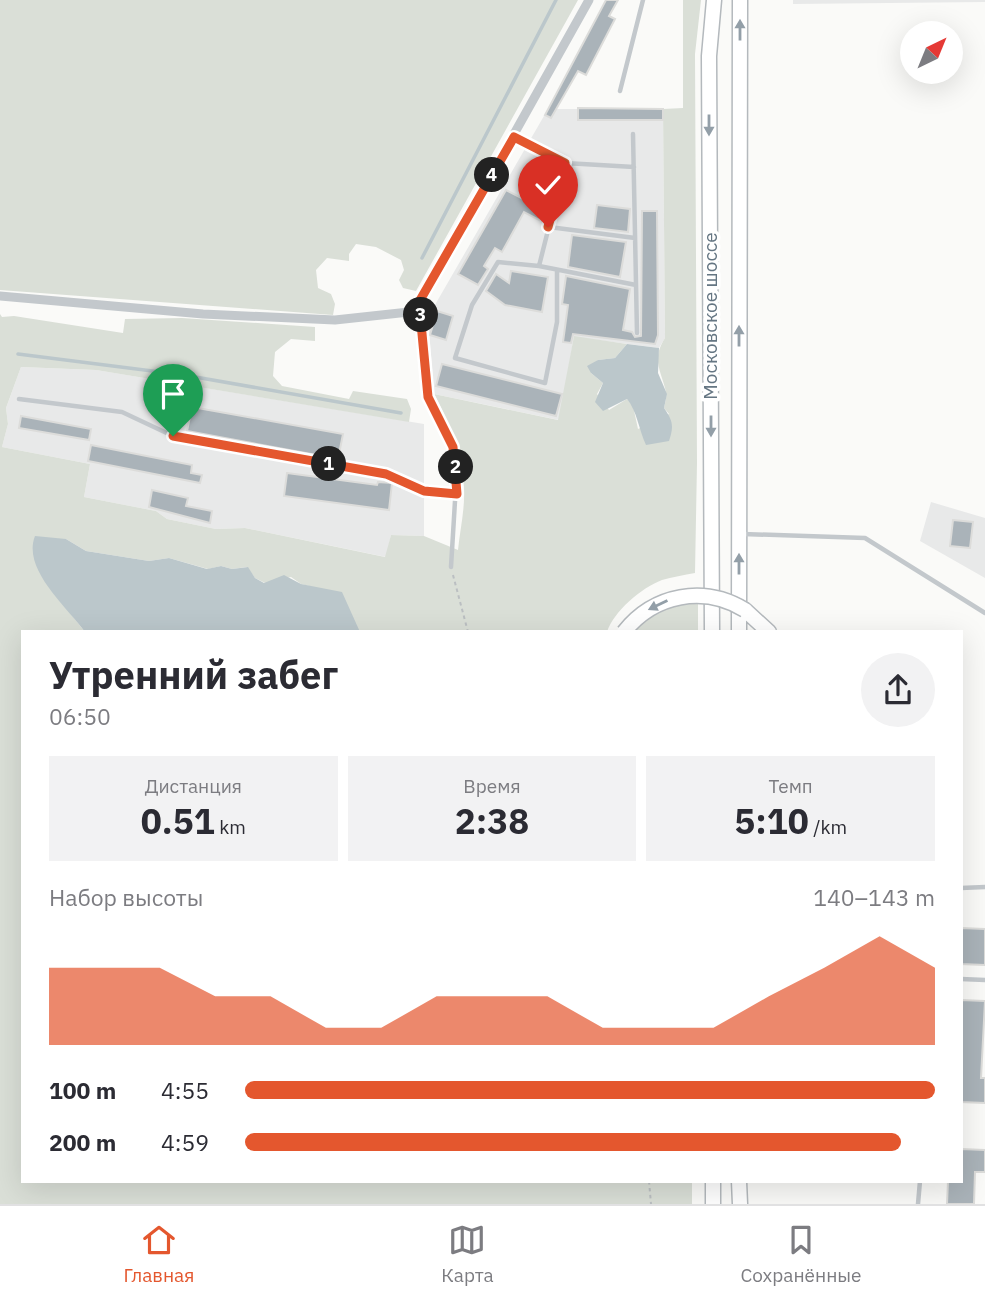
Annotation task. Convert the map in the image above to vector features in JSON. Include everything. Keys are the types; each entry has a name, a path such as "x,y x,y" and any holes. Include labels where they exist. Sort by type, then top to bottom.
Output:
{"highway":[{"name":"Московское шоссе","path":"712,630 709,57 714,0"},
{"name":"Московское шоссе","path":"739,630 740,0"},
{"path":"627,630 639,617 660,603 697,595 722,598 734,603 755,617 767,630"},
{"path":"713,1183 713,1204"},
{"path":"739,1183 740,1204"}],"street":[{"path":"0,296 203,314 335,320 409,312 419,302 589,0"}],"lane":[{"path":"620,92 643,0"},
{"path":"633,134 637,332"},
{"path":"514,137 565,163 634,167"},
{"path":"539,266 565,163"},
{"path":"548,227 635,238"},
{"path":"557,270 557,322 545,383 455,358 472,305 498,262 539,266 636,285"},
{"path":"419,302 428,397 453,447 457,494 451,567"},
{"path":"19,399 122,412 173,436 386,474 424,491 457,494"},
{"path":"739,534 864,538 985,613"},
{"path":"963,888 985,887"},
{"path":"963,979 985,980"},
{"path":"918,1204 920,1183"}],"path":[{"path":"451,567 467,630"},
{"path":"649,1183 651,1204"}],"shaded area":[{"path":"0,0 578,0 416,291 403,288 399,280 404,270 401,260 376,247 356,244 349,254 349,261 327,258 316,270 318,288 331,294 335,304 333,315 0,290"},
{"path":"683,0 701,0 695,54 695,573 662,580 646,589 622,608 608,630 358,630 317,588 301,584 291,577 265,583 255,578 247,567 232,569 221,566 208,569 169,558 149,561 86,551 66,539 70,613 83,630 21,630 21,1183 692,1183 692,1204 0,1204 0,314 2,317 14,316 123,333 125,319 182,318 315,327 315,341 291,339 275,352 273,376 282,386 349,399 353,391 407,399 411,409 409,422 96,370 21,367 6,408 8,424 2,447 90,464 84,497 156,511 167,519 216,529 245,528 385,557 391,535 424,536 458,550 464,504 463,476 454,440 434,394 558,420 574,336 627,344 615,358 598,360 591,373 603,383 597,394 609,410 627,399 633,406 638,429 669,414 664,408 666,394 658,359 665,338 663,109 683,108"},
{"path":"793,0 985,0 985,2 793,4"},
{"path":"548,109 663,109 665,338 659,348 574,337 559,420 434,394 428,317"},
{"path":"627,344 659,348 658,373 667,394 664,408 672,424 669,441 646,445 627,399 603,411 595,402 603,383 587,366 598,360 615,358"},
{"path":"21,367 96,370 424,424 424,536 391,535 386,557 245,528 216,529 167,519 156,511 84,497 90,464 2,447 8,424 6,408"},
{"path":"931,502 985,518 985,578 920,541"},
{"path":"35,536 66,539 86,551 149,561 169,558 207,569 221,566 232,569 248,567 255,578 264,583 284,575 301,584 342,592 359,630 83,630 48,587 40,574 33,549"},
{"path":"698,600 698,630 636,630 663,610"}],"building":[{"path":"606,0 618,0 609,16 615,19 586,75 578,71 551,118 545,115"},
{"path":"578,108 663,109 663,120 578,120"},
{"path":"506,190 545,210 539,220 524,212 502,252 495,248 484,266 488,269 478,285 458,274"},
{"path":"597,205 630,209 628,232 594,228"},
{"path":"642,211 657,211 658,335 655,344 573,334 571,343 563,342 568,305 562,304 566,276 630,289 623,330 632,332 635,337 641,336"},
{"path":"572,235 626,242 620,277 568,267"},
{"path":"511,271 548,277 542,312 505,305 486,291 496,274 509,283"},
{"path":"437,311 453,316 446,340 430,335"},
{"path":"442,364 562,394 556,416 436,386"},
{"path":"192,407 343,434 338,459 187,431"},
{"path":"21,416 91,429 89,440 19,428"},
{"path":"91,445 192,465 191,473 202,475 200,483 88,461"},
{"path":"287,473 377,485 378,482 392,483 389,510 284,496"},
{"path":"152,490 188,498 186,506 212,511 210,523 149,507"},
{"path":"953,520 973,522 970,548 950,546"},
{"path":"963,928 985,929 985,965 963,964"},
{"path":"963,1000 985,1001 981,1078 985,1078 985,1103 963,1102"},
{"path":"963,1149 985,1150 985,1172 975,1172 974,1204 947,1204 948,1183 963,1183"}],"waterway":[{"path":"422,258 556,0"},
{"path":"18,354 184,375 401,413"}],"route":[{"path":"173,436 386,474 424,491 457,494 457,468 453,447 428,397 419,302 514,137 565,163 548,227"}]}
